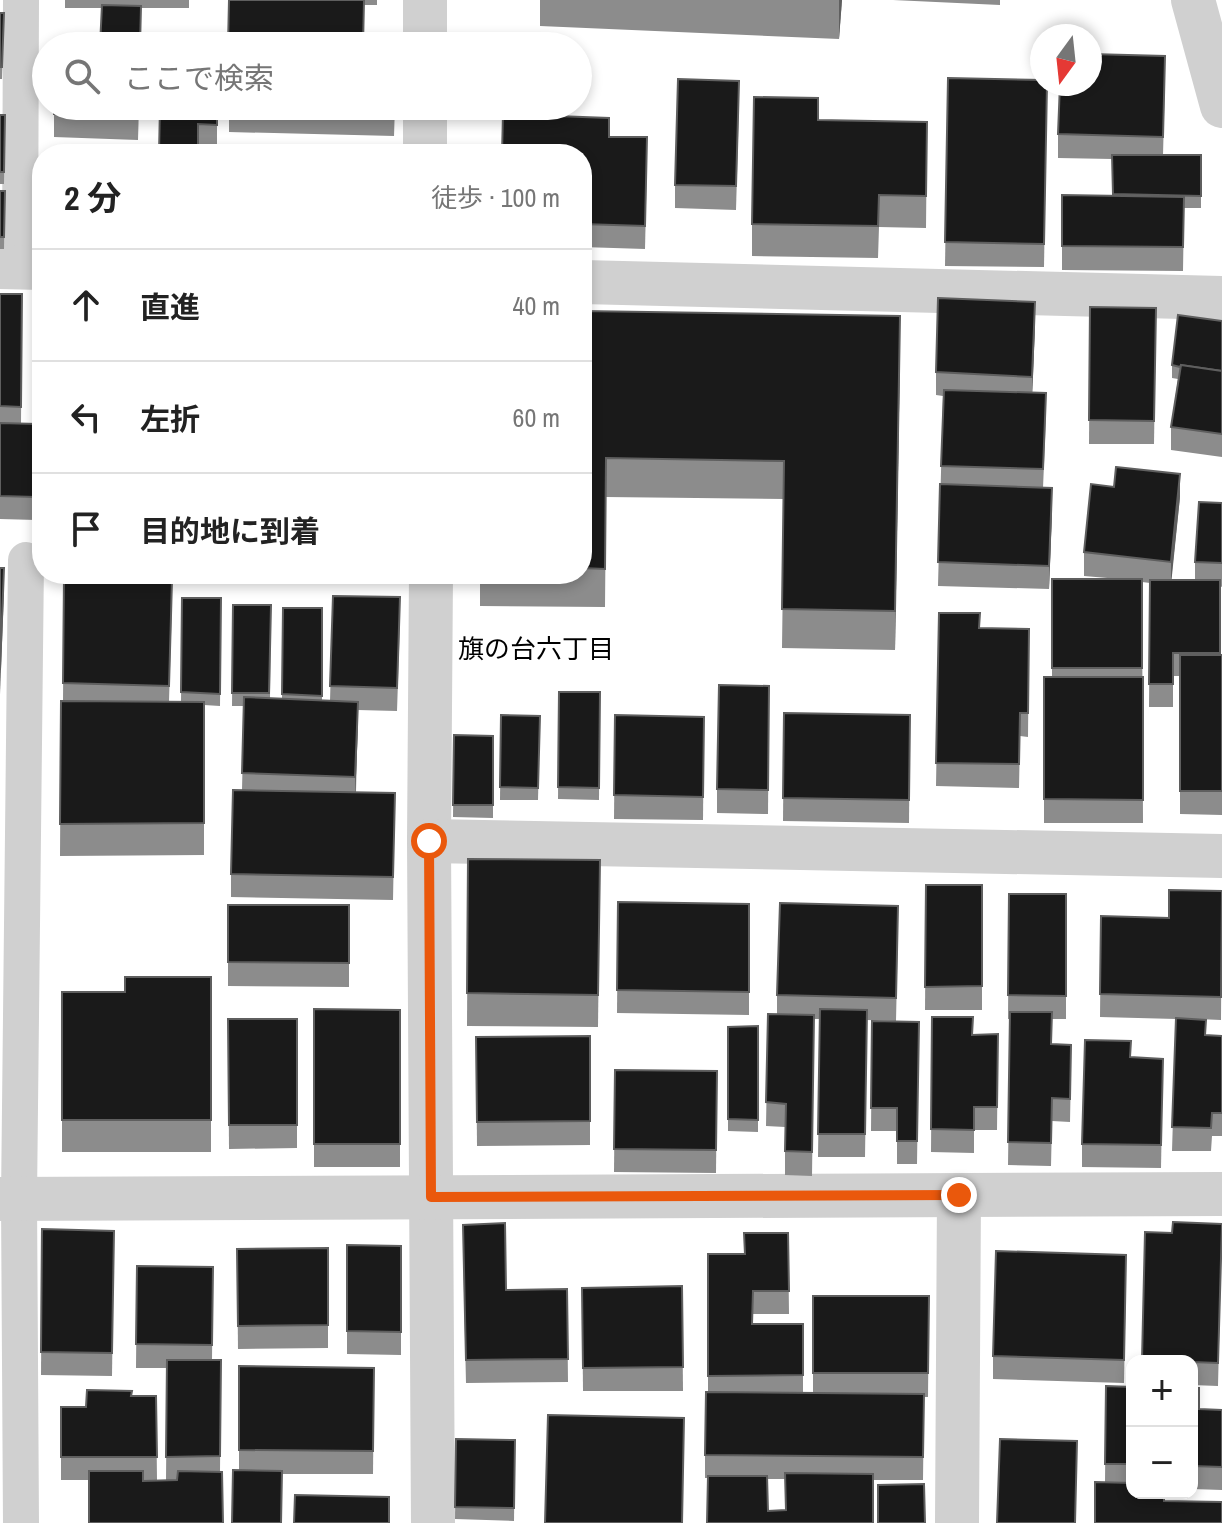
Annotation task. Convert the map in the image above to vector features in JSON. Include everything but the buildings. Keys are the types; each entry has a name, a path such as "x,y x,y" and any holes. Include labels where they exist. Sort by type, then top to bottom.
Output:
{"street":[{"path":"425,0 425,32"},
{"path":"1193,0 1222,106"},
{"path":"425,120 425,144"},
{"path":"592,282 1222,298"},
{"path":"431,584 429,841 433,1523"},
{"path":"429,841 1222,856"},
{"path":"10,1199 1222,1194"},
{"path":"957,1523 959,1195"}],"lane":[{"path":"21,0 21,267"},
{"path":"21,1523 10,1199 23,560"}],"district":[{"name":"旗の台六丁目","path":"536,648"}],"route":[{"path":"429,841 431,1197 959,1195"}]}
